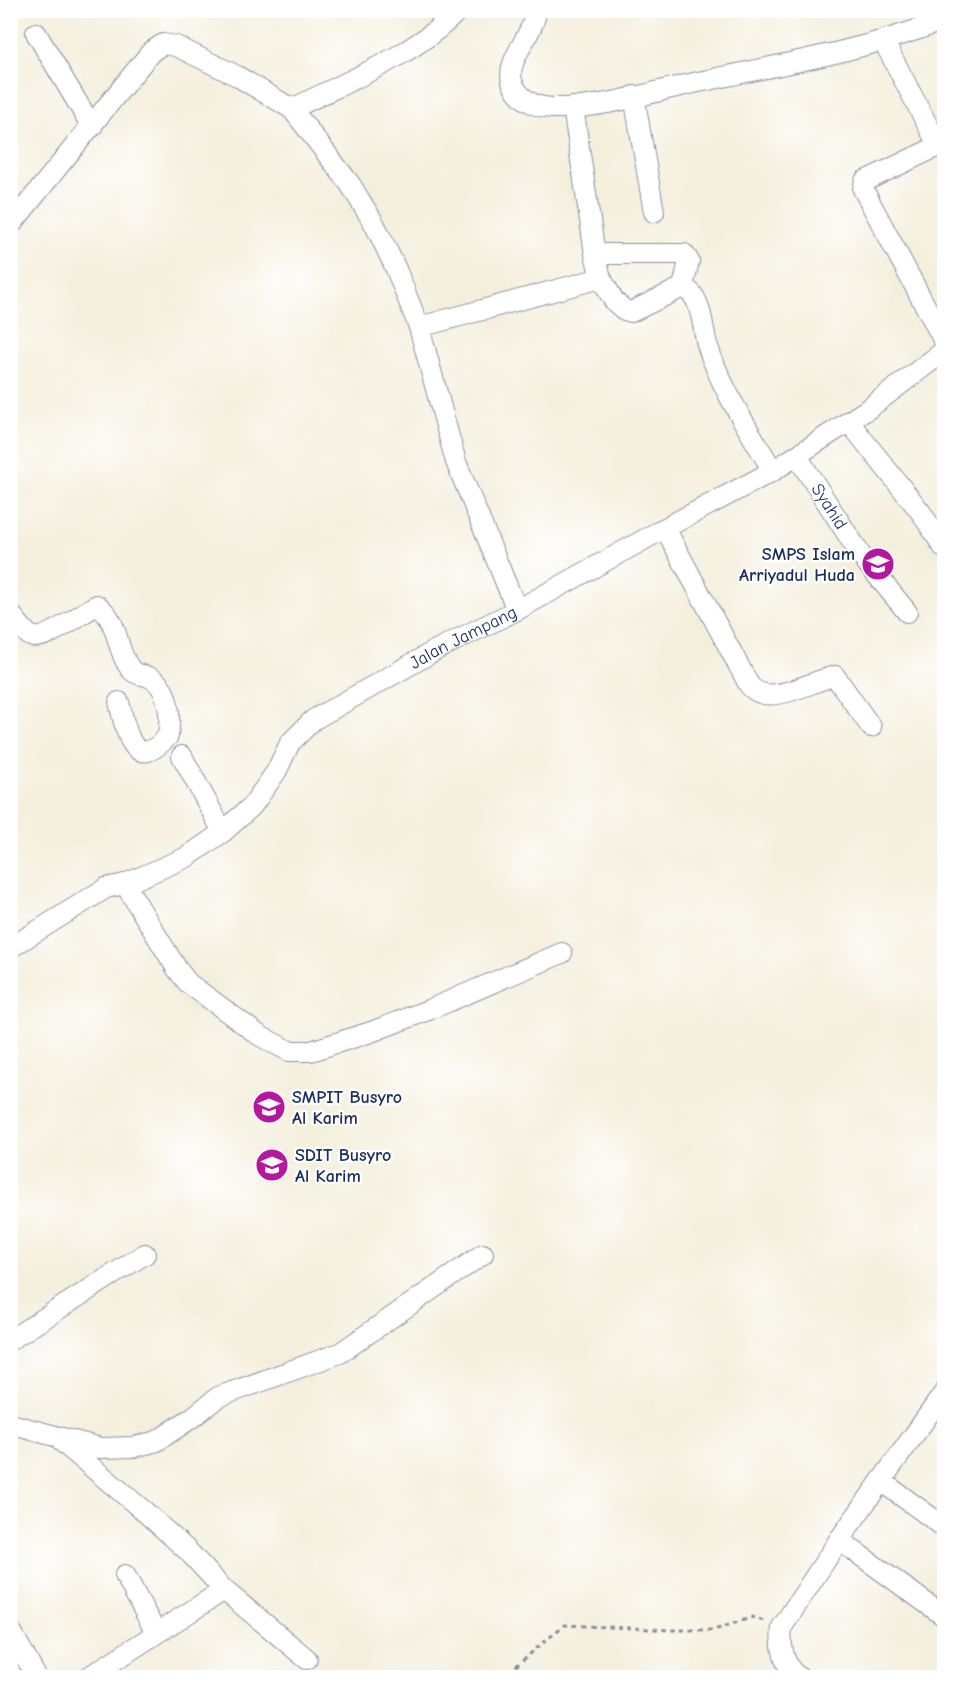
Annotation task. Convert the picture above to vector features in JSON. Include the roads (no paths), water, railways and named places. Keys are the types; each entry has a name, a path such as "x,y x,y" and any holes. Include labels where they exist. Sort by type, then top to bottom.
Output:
{"street":[{"path":"292,109 403,53 428,36 458,10"},
{"path":"536,10 532,26 515,58 511,70 511,81 519,94 529,103 541,107 560,108 634,96 884,42 945,20"},
{"path":"36,33 92,127"},
{"path":"884,42 938,143 934,148 865,181 863,189 945,341"},
{"path":"10,226 151,52 163,44 177,46 207,61 292,109 350,184 375,225 396,269 419,327 456,462 517,610"},
{"path":"634,96 654,212"},
{"path":"573,107 595,254 601,278 614,301 624,310 631,312 683,287"},
{"path":"595,254 684,254 689,261 683,287"},
{"path":"419,327 601,278"},
{"path":"683,287 695,298 708,345 723,383 773,471"},
{"name":"Jalan Jampang","path":"10,948 106,888 125,884 187,857 223,832 252,806 276,772 290,743 313,720 438,649 517,610 664,528 773,471 849,422 945,351"},
{"path":"849,422 920,511 945,548"},
{"name":"Syahid","path":"797,456 862,557 907,612"},
{"path":"664,528 753,691 761,694 782,693 835,676 871,727"},
{"path":"10,613 35,638 45,636 97,605 103,610 117,632 128,667 133,673 151,678 159,685 169,709 168,736 151,751 143,753 136,750 126,731 119,702"},
{"path":"182,756 223,832"},
{"path":"125,884 188,983 260,1036 289,1052 311,1052 371,1032 431,1009 562,952"},
{"path":"10,1340 145,1254"},
{"path":"10,1424 100,1448 134,1447 157,1441 218,1397 340,1353 483,1254"},
{"path":"794,1676 785,1659 780,1641 782,1628 839,1540 945,1393"},
{"path":"52,1434 154,1520 188,1551 224,1590 307,1659"},
{"path":"881,1481 945,1527"},
{"path":"839,1540 945,1616"},
{"path":"125,1575 156,1633"},
{"path":"87,1677 224,1590"},
{"path":"10,1629 38,1677"}],"place":[{"name":"SMPS Islam Arriyadul Huda","path":"878,564"},
{"name":"SMPIT Busyro Al Karim","path":"269,1107"},
{"name":"SDIT Busyro Al Karim","path":"272,1165"}]}
